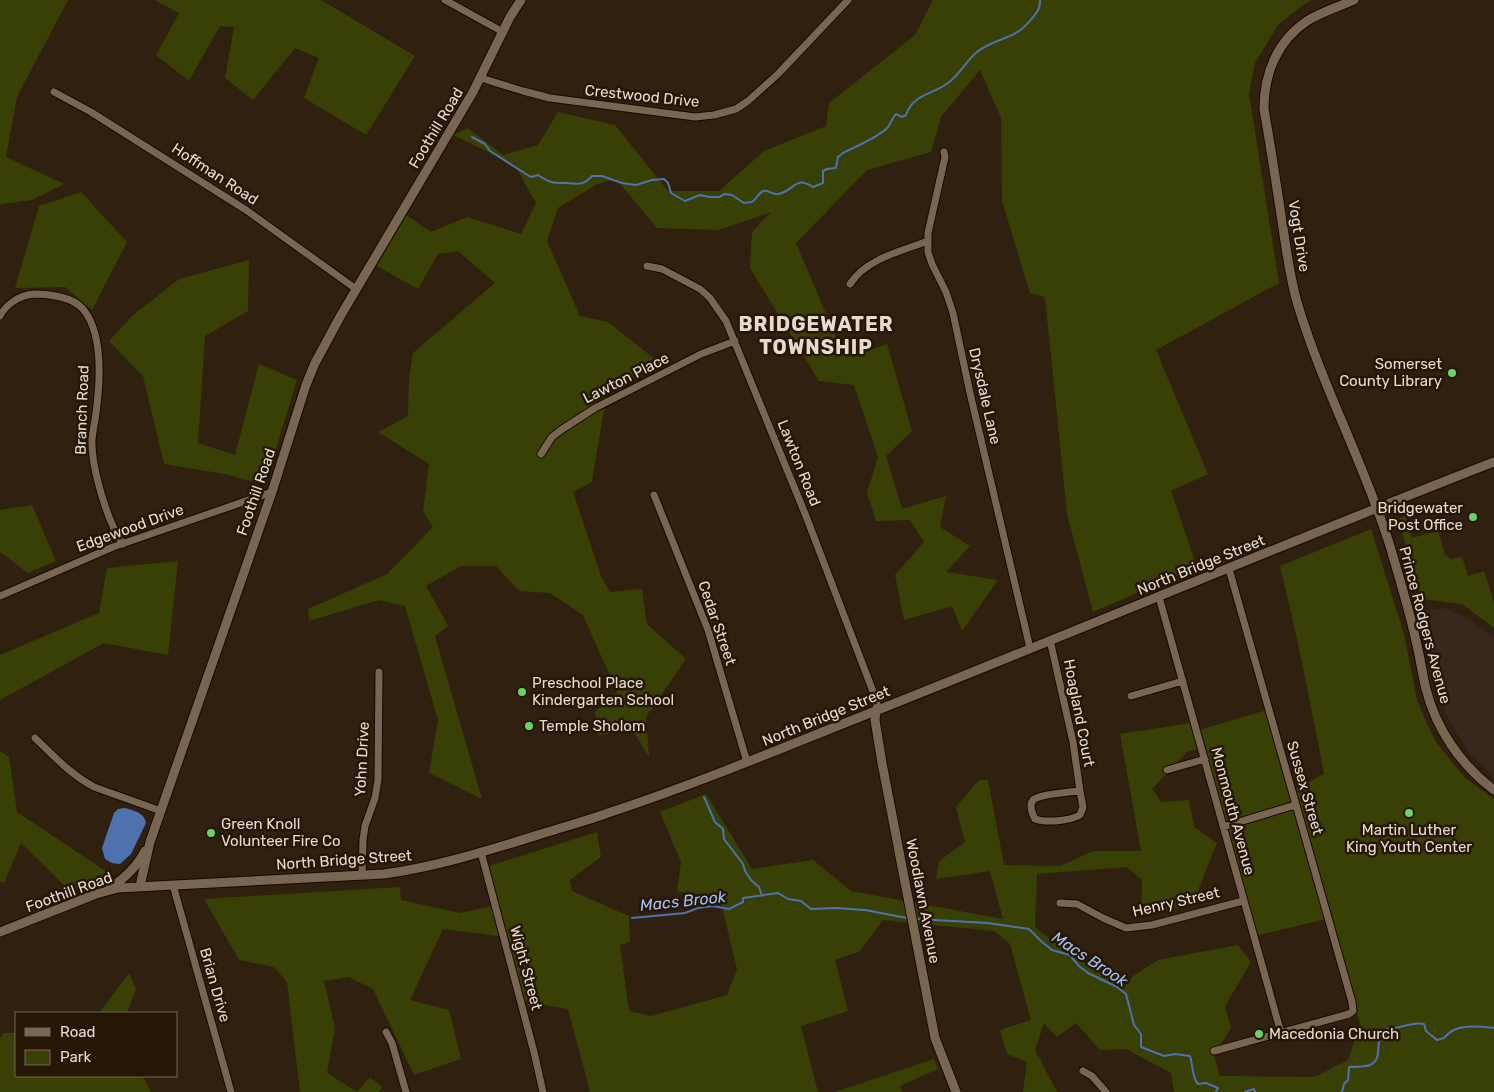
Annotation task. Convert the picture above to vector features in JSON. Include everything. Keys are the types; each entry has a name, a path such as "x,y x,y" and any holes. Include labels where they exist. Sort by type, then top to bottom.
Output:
{"street":[{"path":"445,0 503,32"},
{"name":"Foothill Road","path":"0,932 108,890 140,886 150,842 315,363 356,289 481,78 510,16 521,0"},
{"name":"Crestwood Drive","path":"481,78 523,92 570,102 695,117 714,115 736,109 748,101 778,74 848,0"},
{"name":"Vogt Drive","path":"1354,0 1315,17 1292,33 1276,55 1269,72 1264,93 1264,109 1296,300 1322,371 1377,508"},
{"name":"Hoffman Road","path":"54,92 91,112 246,210 356,289"},
{"name":"Drysdale Lane","path":"944,152 945,157 928,233 928,252 946,292 952,313 1030,648"},
{"path":"850,284 855,276 878,260 928,241"},
{"name":"Lawton Road","path":"647,266 662,269 700,289 710,298 726,321 806,516 877,702 876,712"},
{"name":"Branch Road","path":"0,316 15,300 27,295 36,294 68,299 79,305 88,317 97,344 99,382 92,440 94,462 106,507 118,538 123,544"},
{"name":"Lawton Place","path":"541,454 552,437 595,408 701,354 735,341"},
{"name":"North Bridge Street","path":"140,886 408,871 434,866 606,814 876,712 1030,648 1494,462"},
{"name":"Edgewood Drive","path":"0,596 113,547 272,492"},
{"name":"Cedar Street","path":"654,495 708,630 747,762"},
{"name":"Prince Rodgers Avenue","path":"1377,508 1390,546 1417,641 1426,690 1436,720 1461,759 1494,790"},
{"name":"Sussex Street","path":"1229,569 1353,1011 1349,1014 1280,1033"},
{"name":"Monmouth Avenue","path":"1159,597 1280,1033"},
{"name":"Hoagland Court","path":"1050,640 1073,742 1083,811 1075,818 1047,822 1035,819 1031,807 1032,801 1035,799 1041,796 1080,791"},
{"name":"Yohn Drive","path":"362,875 362,840 365,826 376,798 378,780 379,672"},
{"path":"1131,696 1182,681"},
{"name":"Woodlawn Avenue","path":"876,712 875,720 882,763 935,1038 956,1092"},
{"path":"35,738 80,779 94,787 161,811"},
{"path":"1167,770 1204,759"},
{"path":"1223,826 1295,805"},
{"path":"108,890 128,875 135,867 150,842"},
{"name":"Wight Street","path":"481,852 543,1092"},
{"name":"Brian Drive","path":"173,885 231,1092"},
{"name":"Henry Street","path":"1060,903 1078,904 1126,928 1152,925 1243,900"},
{"path":"386,1032 392,1043 406,1092"},
{"path":"1214,1051 1280,1033"},
{"path":"1083,1071 1092,1076 1106,1092"}],"shaded area":[{"path":"1446,608 1469,619 1494,638 1494,777 1470,754 1457,734 1438,697 1420,611"}],"green space":[{"path":"0,0 68,0 17,97 6,157 64,184 32,200 1,204 0,206"},
{"path":"155,0 321,0 415,56 366,135 304,98 319,58 295,48 253,100 225,78 234,27 220,26 189,81 156,55 179,13"},
{"path":"933,0 1312,0 1304,4 1278,25 1255,63 1249,94 1279,283 1156,350 1208,474 1171,491 1197,567 1093,612 1067,514 1045,297 1030,293 1002,201 1001,118 980,70 941,117 931,152 867,170 796,243 839,344 857,355 887,344 912,431 886,456 902,509 946,496 940,527 970,546 946,572 998,580 962,631 952,606 904,620 895,575 924,542 910,520 876,521 867,493 878,457 854,385 819,381 750,268 752,232 771,212 719,230 657,228 616,179 597,184 558,208 547,241 580,316 608,322 661,364 607,391 592,482 573,492 601,576 610,592 642,589 647,624 686,659 646,717 649,757 633,731 598,735 595,712 617,692 583,615 550,593 519,591 496,566 461,566 426,586 448,626 435,636 482,799 429,773 438,720 405,606 379,600 309,621 308,609 387,574 433,527 423,511 429,464 378,432 408,416 409,378 413,353 495,283 458,251 438,254 418,289 377,266 406,215 431,232 467,217 521,234 536,203 515,165 453,135 468,128 503,155 538,145 558,112 615,125 668,191 719,191 764,151 826,126 829,103 915,35"},
{"path":"81,192 127,242 92,310 65,287 15,288 39,206"},
{"path":"249,260 248,311 205,336 198,443 235,455 259,364 297,380 265,485 225,474 164,464 143,376 109,341 132,316 179,279"},
{"path":"32,505 56,561 28,573 0,552 0,510"},
{"path":"1405,516 1412,538 1438,531 1445,555 1451,559 1462,557 1468,576 1484,571 1494,602 1494,628 1462,604 1422,599 1398,519"},
{"path":"1371,529 1404,634 1417,700 1428,726 1436,742 1464,777 1494,799 1494,1092 1174,1092 1171,1073 1126,1049 1100,1050 1076,1023 1057,1037 1044,1023 1035,1050 1057,1092 1023,1092 1027,1062 1007,1054 1000,1030 1031,1020 1010,944 994,931 883,920 860,951 835,960 848,1011 801,1026 818,1092 588,1092 590,1091 568,1009 521,1001 506,937 443,929 410,1000 449,1010 461,1059 414,1075 373,989 349,977 324,981 335,1028 327,1073 357,1092 300,1092 287,982 274,967 239,960 204,899 400,887 401,900 460,913 498,905 486,867 597,832 601,857 570,880 572,891 629,916 630,942 620,945 629,1011 651,1016 727,995 737,969 721,903 677,891 681,862 660,812 706,794 752,869 813,860 851,891 1003,919 990,871 936,879 939,861 965,842 956,807 979,780 988,780 1004,865 1060,866 1093,851 1141,851 1120,734 1196,722 1199,730 1270,709 1293,790 1324,774 1304,670 1280,566","holes":["1203,747 1255,936 1330,918 1360,1024 1348,1060 1315,1077 1220,1076 1214,1055 1231,1028 1225,1006 1251,962 1238,945 1158,960 1133,976 1125,986 1065,951 1035,927 1037,874 1127,867 1142,880 1141,916 1192,905 1217,843 1194,827 1189,800 1161,802 1152,789 1187,752"]},
{"path":"178,561 168,655 104,643 0,700 0,655 99,613 107,568"},
{"path":"0,751 9,757 17,812 110,874 71,892 21,843 4,883 0,881"},
{"path":"129,973 136,989 127,1012 100,1012"},
{"path":"4,1033 15,1033 15,1077 144,1077 151,1092 0,1092 0,1039"},
{"path":"934,1059 938,1069 900,1086 902,1092 835,1092"},
{"path":"370,1077 382,1087 379,1092 357,1092"}],"water":[{"path":"125,808 141,814 146,823 131,854 120,864 112,863 105,859 102,848 114,813 118,809"}],"waterway":[{"path":"472,137 485,144 490,151 531,177 538,175 551,182 579,184 592,176 602,176 622,183 636,185 652,180 664,179 668,183 671,193 685,201 700,195 719,197 725,194 732,195 744,203 752,202 763,191 778,194 798,183 813,187 823,183 823,171 836,168 838,157 884,131 896,114 902,117 906,115 913,103 948,83 982,48 1021,29 1038,11 1040,0"},
{"path":"704,797 715,822 723,829 724,839 743,864 751,880 759,887 762,896"},
{"name":"Macs Brook","path":"632,918 685,913 698,908 713,906 729,909 743,902 743,898 778,893 788,899 801,901 811,909 865,910 907,918"},
{"name":"Macs Brook","path":"917,919 988,923 1029,929 1052,950 1070,955 1088,973 1117,987 1126,994 1134,1025 1141,1034 1141,1047 1164,1056 1175,1054 1190,1056 1198,1084 1206,1083 1218,1088 1216,1092"},
{"name":"Macs Brook","path":"1342,1092 1344,1084 1348,1080 1349,1067 1368,1066 1374,1063 1377,1057 1380,1038 1387,1029 1419,1023 1424,1024 1426,1031 1437,1040 1460,1028 1474,1026 1494,1028"},
{"name":"Macs Brook","path":"1245,1092 1254,1089 1255,1092"}],"place":[{"name":"Somerset County Library","path":"1452,373"},
{"name":"Bridgewater Post Office","path":"1473,517"},
{"name":"Preschool Place Kindergarten School","path":"522,692"},
{"name":"Temple Sholom","path":"529,726"},
{"name":"Martin Luther King Youth Center","path":"1409,813"},
{"name":"Green Knoll Volunteer Fire Co","path":"211,833"},
{"name":"Macedonia Church","path":"1259,1034"}],"district":[{"name":"BRIDGEWATER TOWNSHIP","path":"816,336"}]}
